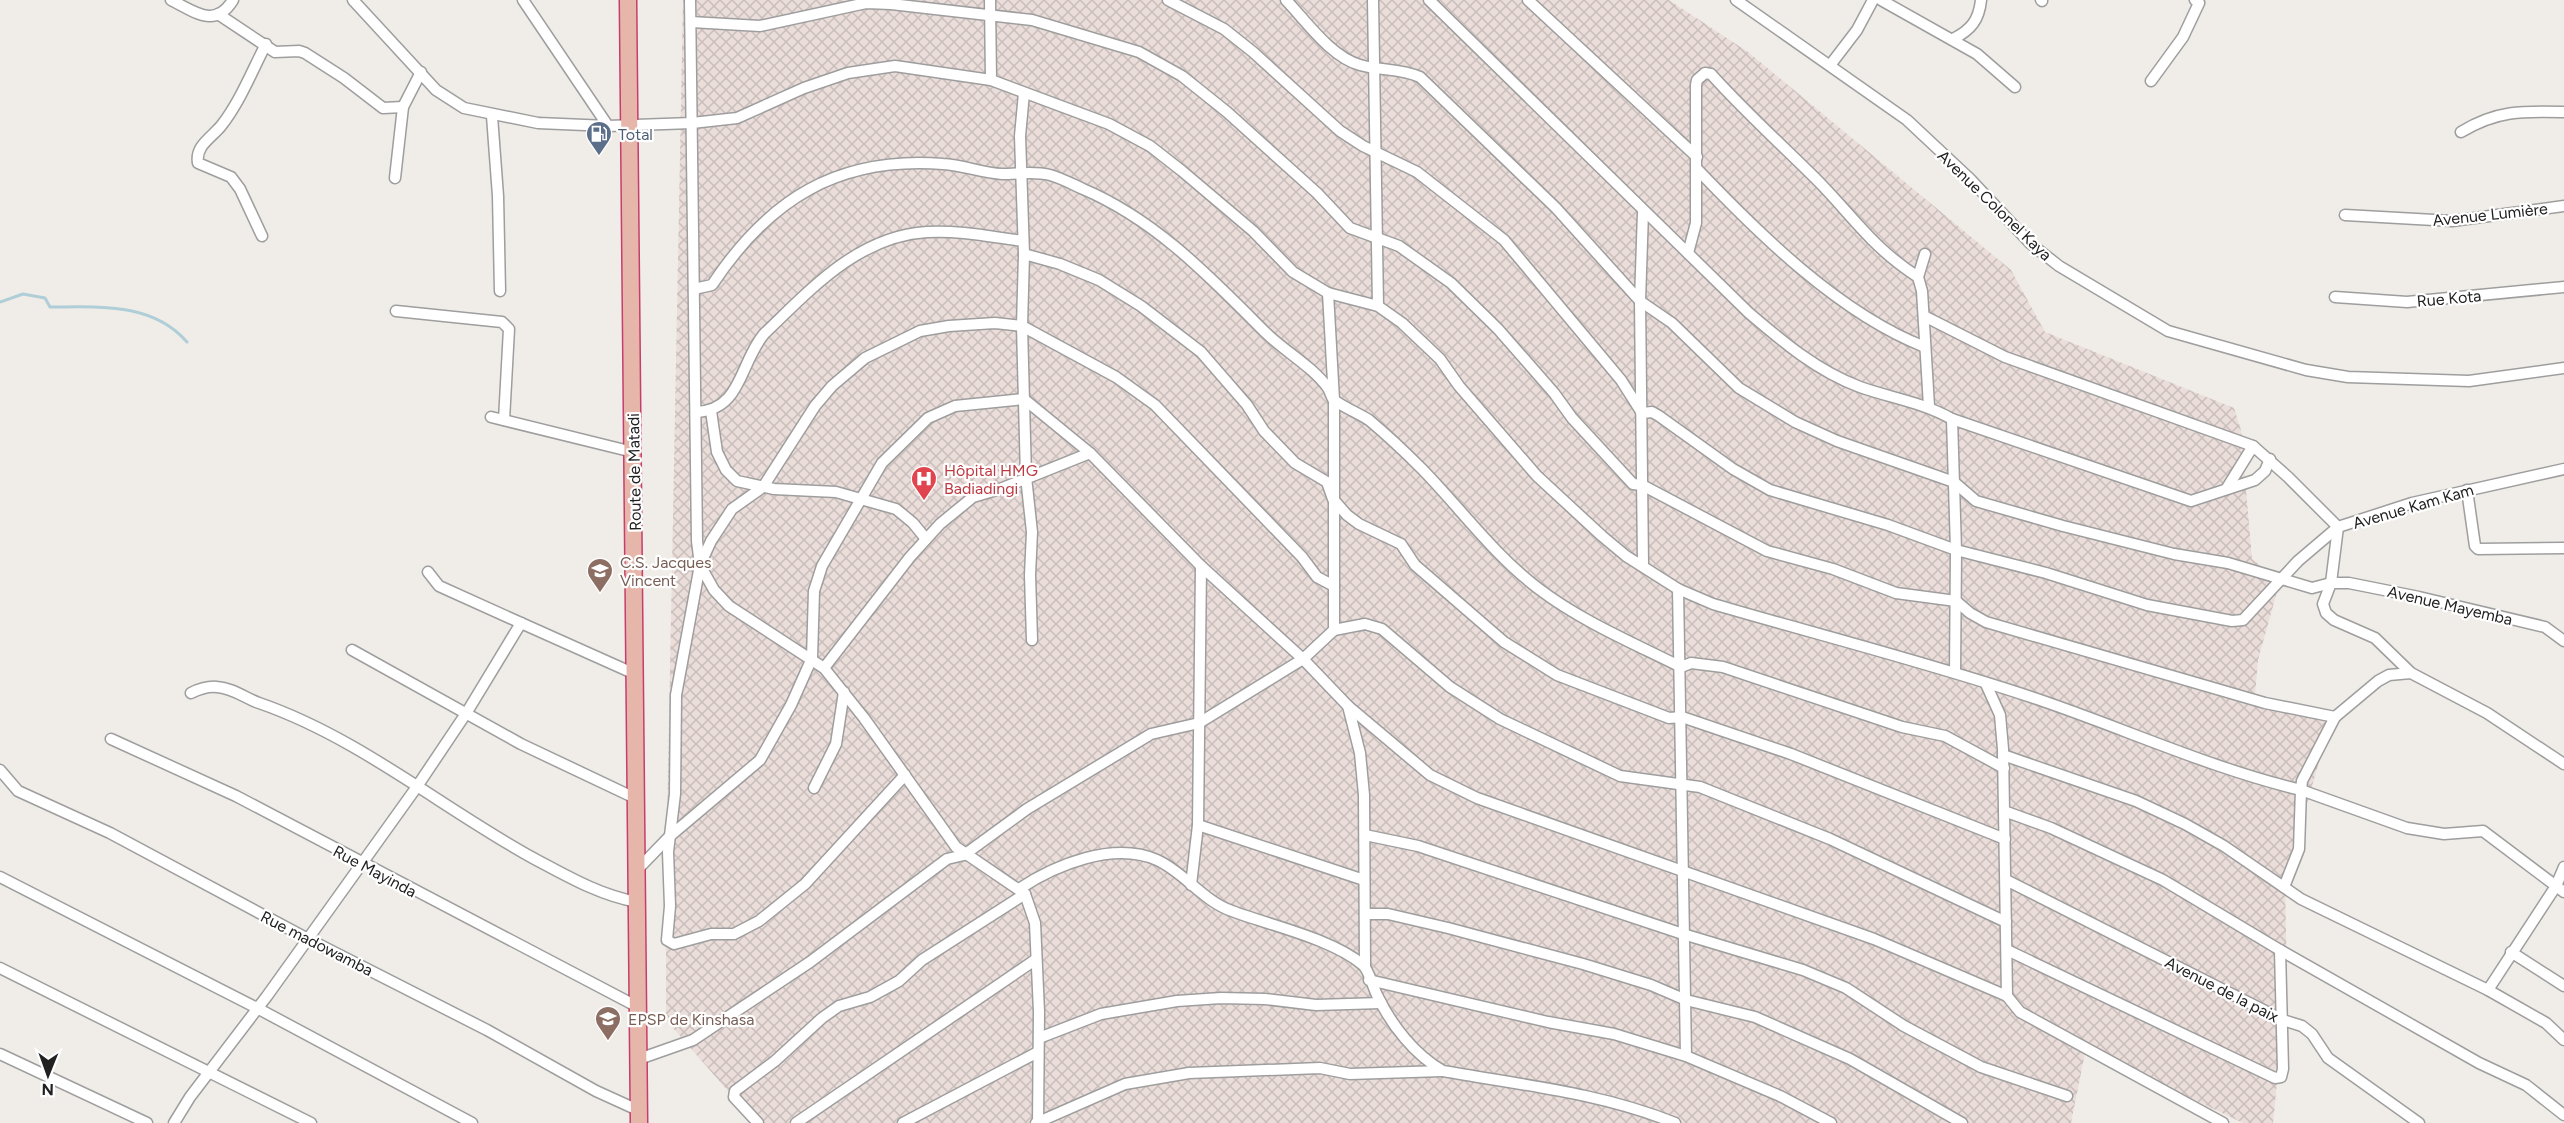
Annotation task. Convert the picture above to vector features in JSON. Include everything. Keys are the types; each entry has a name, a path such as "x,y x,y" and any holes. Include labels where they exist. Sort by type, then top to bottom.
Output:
{"highway":[{"name":"Route de Matadi","path":"628,0 640,1117"}],"street":[{"path":"171,0 204,16 226,12 233,0"},
{"path":"353,0 448,99 464,108 492,116 538,123 608,126 692,123 737,118 804,88 848,73 895,66 991,80 1109,124 1150,147 1253,231 1293,272 1328,293 1378,306 1402,323 1440,359 1459,386 1537,476 1626,556 1643,564 1678,589 1713,604 1955,673 2147,738 2258,780 2301,790 2407,828 2444,834 2483,831 2560,889"},
{"path":"523,0 608,126"},
{"path":"690,0 700,566 676,695 675,794 670,836 667,940 674,944 711,934 734,934 759,921 805,884 905,775"},
{"path":"990,0 991,80"},
{"path":"1168,0 1224,29 1253,52 1340,131 1375,152 1417,172 1504,240 1621,380 1642,413"},
{"path":"1286,0 1332,48 1351,62 1375,68 1406,70 1420,77 1495,152 1556,208 1640,301 1672,323 1738,388 1759,403 1837,441 1954,482"},
{"path":"1373,0 1378,306"},
{"path":"1429,0 1643,212 1749,313 1794,352 1852,384 1929,406 1952,418 2191,501 2255,480 2265,471 2270,459"},
{"path":"1528,0 1697,163 1785,256 1881,326 1925,347"},
{"name":"Avenue Colonel Kaya","path":"1736,0 1831,64 1907,120 1970,179 2031,244 2059,266 2168,331 2306,370 2348,376 2469,381 2564,368"},
{"path":"1831,64 1857,30 1873,0"},
{"path":"1881,0 1977,54 2015,87"},
{"path":"1953,39 1972,27 1980,9 1981,0"},
{"path":"2151,81 2183,37 2199,3 2195,0"},
{"path":"691,22 760,26 866,3 1032,20 1139,52 1182,76 1317,193 1350,228 1399,246 1451,283 1498,329 1554,393 1572,418 1633,484 1642,485 1767,551 1833,569 1896,593 1956,601 1970,614 1986,622 2265,703 2335,717"},
{"path":"218,15 266,44 275,52 304,53 344,78 383,108 403,107"},
{"path":"262,236 240,189 231,177 198,163 197,157 203,142 223,124 266,44"},
{"path":"395,178 403,107 421,72"},
{"path":"1688,253 1696,223 1696,85 1700,76 1705,73 1711,74 1744,111 1821,184 1856,225 1889,258 1918,277"},
{"path":"1023,93 1020,136 1024,255 1022,326 1026,477 1032,532 1030,576 1032,640"},
{"path":"2461,132 2483,118 2501,114 2564,111"},
{"path":"492,116 498,196 500,291"},
{"path":"694,289 712,285 731,255 759,225 781,207 820,183 852,171 889,164 924,163 956,165 1000,174 1051,175 1101,196 1168,239 1279,345 1325,385 1334,400 1370,422 1420,467 1492,548 1538,589 1589,620 1681,667 1691,663 1723,667 1902,727 1945,736 2004,768"},
{"name":"Avenue Lumière","path":"2345,215 2452,221 2564,206"},
{"path":"1643,212 1640,301 1643,564"},
{"path":"696,412 711,411 723,405 732,394 756,344 764,334 840,263 885,242 913,234 953,232 1023,242"},
{"path":"1925,254 1918,277 1924,316 1929,406"},
{"path":"1024,255 1060,264 1099,280 1141,306 1202,352 1247,405 1264,431 1295,463 1327,482 1333,499 1359,524 1401,544 1415,565 1504,642 1557,675 1669,718 1682,717 1791,754 2005,839"},
{"name":"Rue Kota","path":"2335,297 2408,302 2564,287"},
{"path":"1328,293 1334,400 1334,630"},
{"path":"396,311 502,322 509,329 504,420"},
{"path":"1924,316 2005,357 2253,446 2270,459 2338,527 2331,583 2323,604 2326,613 2334,620 2375,638 2411,673 2487,713 2564,764"},
{"path":"700,566 711,541 732,509 763,487 815,406 832,386 866,358 920,331 949,326 995,323 1022,326 1116,377 1155,405 1302,557 1317,577 1334,586"},
{"path":"637,870 670,836 760,760 792,705 812,658 814,591 822,566 882,463 928,418 955,406 1024,399 1090,453 1201,566 1303,659 1348,706 1430,775 1477,798 1874,939 2007,996 2020,1012 2223,1123"},
{"path":"711,411 717,452 726,470 737,481 763,487 836,492 861,501 896,509 913,523 926,539"},
{"name":"Avenue Kam Kam","path":"1642,413 1652,412 1659,416 1733,468 1770,490 1888,525 1956,550 2046,573 2146,605 2232,621 2243,621 2298,561 2338,527 2412,503 2564,469"},
{"path":"491,417 633,453"},
{"path":"1952,418 1956,550 1955,673"},
{"path":"2227,488 2253,446"},
{"path":"824,668 926,539 973,496 1000,489 1090,453"},
{"name":"Avenue Mayemba","path":"1954,482 1976,501 2163,551 2228,563 2282,581 2312,588 2331,583 2349,583 2419,597 2545,627 2564,641"},
{"path":"2467,490 2475,546 2478,549 2564,548"},
{"path":"700,566 714,590 729,606 747,620 812,658 824,668 844,692 956,847 964,855 1022,892 1035,923 1039,1038 1038,1122 1125,1084 1189,1073 1320,1068 1350,1074 1443,1071 1555,1089 1642,1110 1675,1123"},
{"path":"1191,885 1198,825 1201,566"},
{"path":"428,572 439,586 583,653 635,674"},
{"path":"1678,589 1682,717 1686,1056"},
{"path":"174,1123 416,788 467,712 521,623"},
{"path":"639,1059 693,1040 810,962 947,859 964,855 1027,809 1151,734 1199,723 1303,659 1334,630 1365,624 1382,629 1450,687 1500,719 1620,777 1700,787 1830,839 2006,922"},
{"path":"352,650 522,744 637,799"},
{"path":"2284,887 2299,849 2302,781 2335,717 2378,681 2389,675 2411,673"},
{"path":"1986,684 2000,715 2004,768 2007,996"},
{"path":"191,693 201,688 216,686 286,712 356,748 500,840 580,883 616,898 638,902"},
{"path":"814,788 836,744 844,692"},
{"path":"1348,706 1360,753 1365,835 1365,966 1381,1004 1412,1047 1428,1062 1443,1071"},
{"name":"Rue Mayinda","path":"111,739 236,796 638,1007"},
{"path":"2003,755 2136,801 2224,846 2301,899 2488,990 2546,1023 2564,1040"},
{"name":"Rue madowamba","path":"0,770 18,791 110,833 308,939 487,1030 640,1117"},
{"path":"2004,811 2051,828 2163,880 2479,1064 2526,1085 2564,1115"},
{"path":"1198,825 1364,880"},
{"path":"1365,835 1418,846 1683,934 1803,970 1846,988 1904,1026 1981,1067 2067,1096"},
{"path":"758,1123 734,1097 735,1091 775,1061 822,1018 839,1006 870,997 899,981 922,960 1022,892 1036,878 1087,858 1109,853 1157,860 1227,910 1329,945 1365,966"},
{"path":"2488,990 2511,952 2560,889 2564,867"},
{"path":"0,877 257,1008 472,1123"},
{"name":"Avenue de la paix","path":"2006,880 2283,1020 2302,1026 2312,1034 2328,1058 2419,1123"},
{"path":"1365,914 1388,914 1410,918 1583,964 1651,985 1686,1000 1755,1017 1827,1048 1962,1123"},
{"path":"2007,950 2275,1078 2281,1077 2283,1069 2280,950"},
{"path":"2511,952 2564,986"},
{"path":"796,1123 1035,960"},
{"path":"0,968 311,1123"},
{"path":"1369,980 1548,1022 1614,1034 1686,1056 1780,1096 1831,1123"},
{"path":"1039,1038 1101,1014 1177,1001 1221,998 1265,999 1316,1005 1381,1004"},
{"path":"903,1123 1038,1052"},
{"path":"0,1054 147,1123"}],"shaded area":[{"path":"683,0 1669,0 1748,52 2011,270 2045,332 2234,408 2241,430 2252,559 2280,581 2258,660 2255,695 2332,717 2285,880 2287,983 2273,1123 2243,1123 2086,1048 2071,1123 752,1123 728,1091 666,1020 666,876"}],"waterway":[{"path":"0,302 23,294 45,298 50,307 106,308 141,313 173,329 187,342"}],"place":[{"name":"Total","path":"599,157"},
{"name":"Hôpital HMG Badiadingi","path":"924,502"},
{"name":"C.S. Jacques Vincent","path":"600,594"},
{"name":"EPSP de Kinshasa","path":"608,1042"}]}
